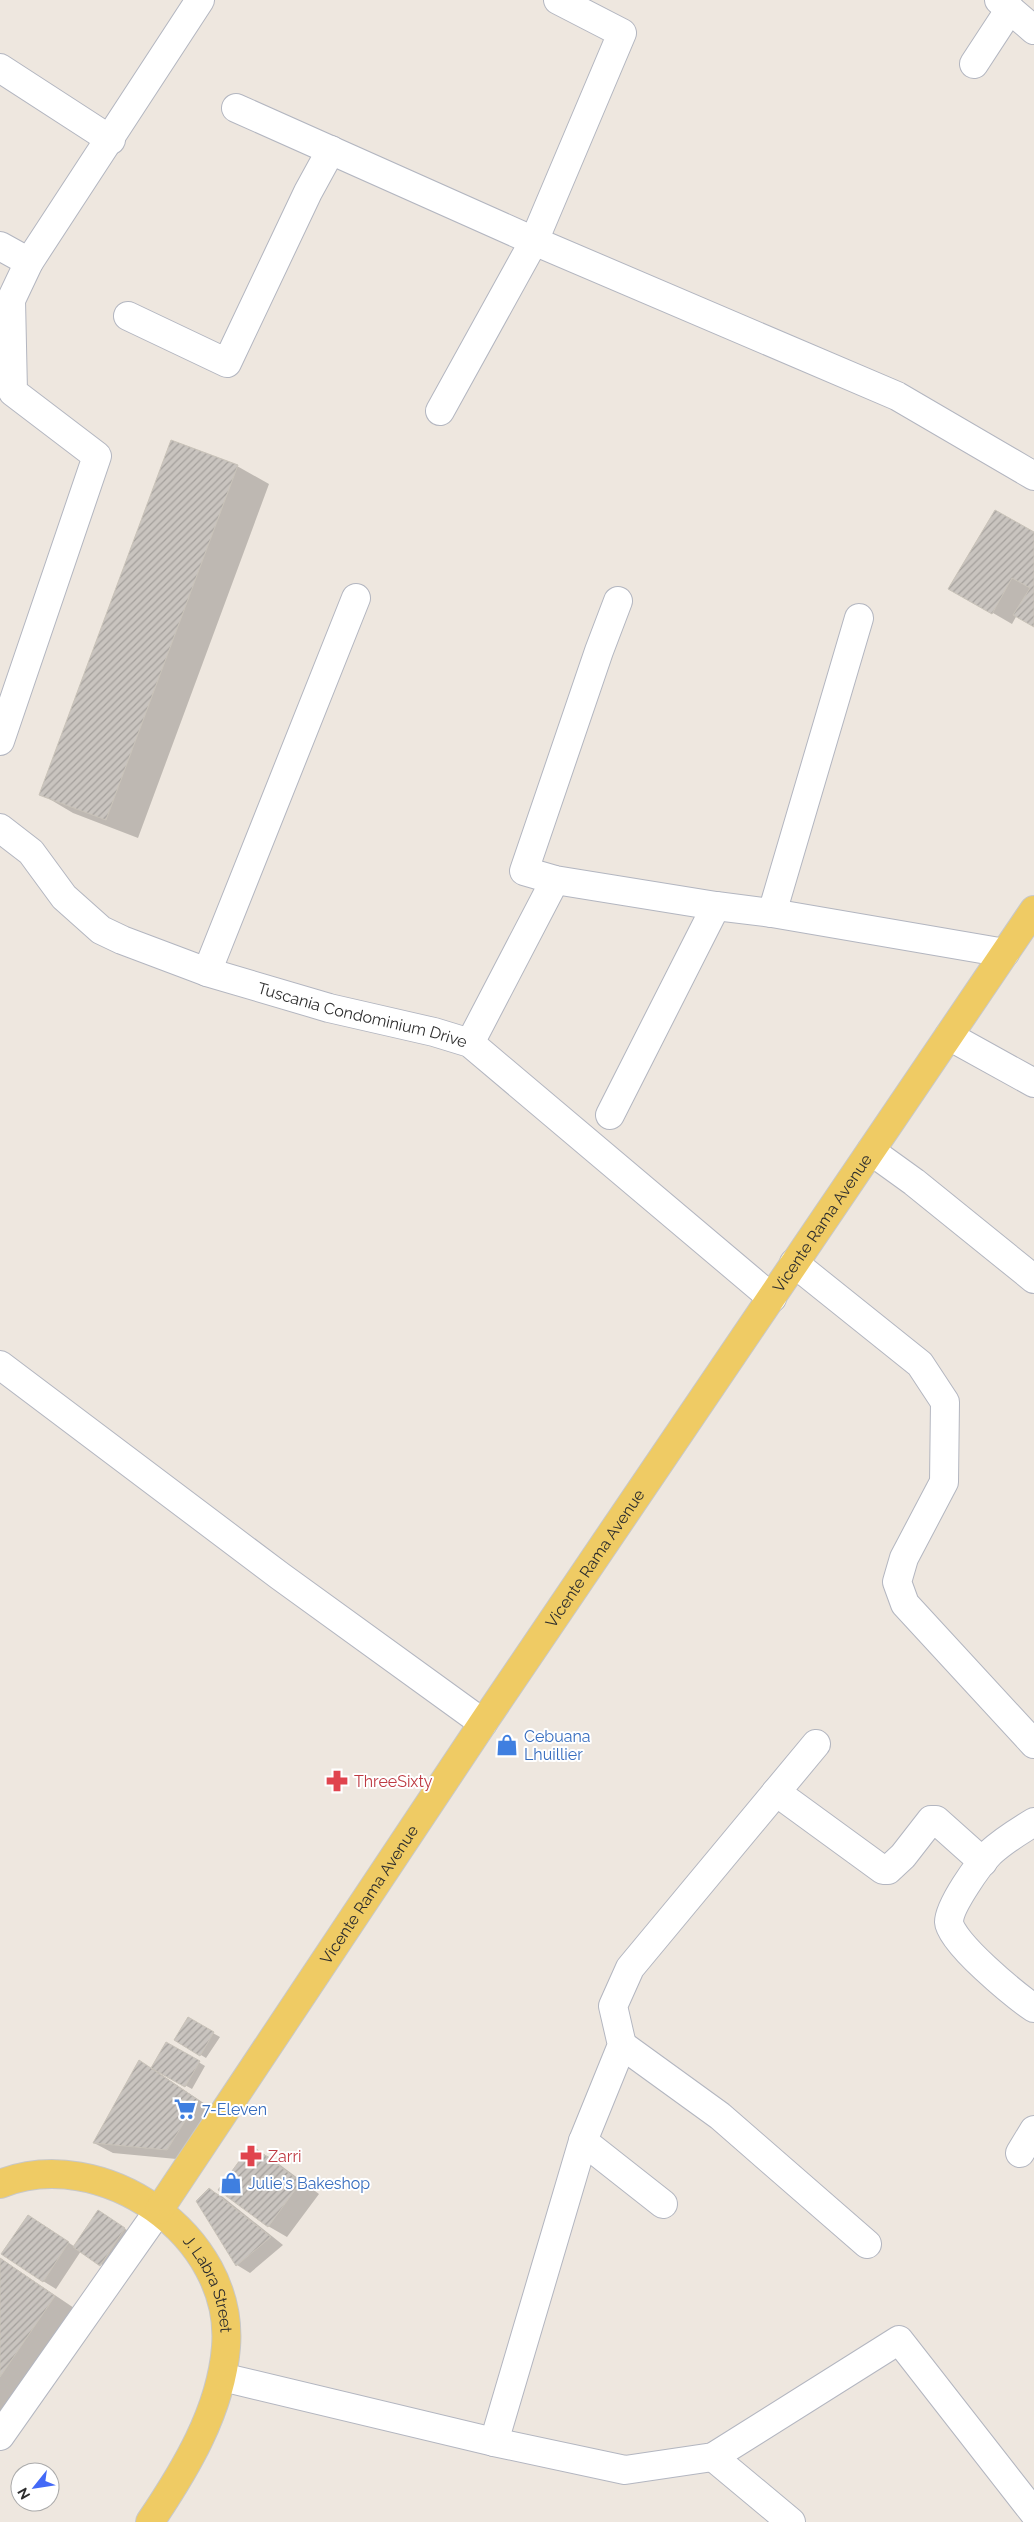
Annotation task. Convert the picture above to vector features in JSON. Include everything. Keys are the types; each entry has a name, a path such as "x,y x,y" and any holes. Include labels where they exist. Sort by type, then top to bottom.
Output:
{"main road":[{"name":"Vicente Rama Avenue","path":"159,2210 483,1723 794,1263 1006,953 1030,923"},
{"name":"J. Labra Street","path":"0,2184 18,2177 50,2174 83,2178 127,2191 159,2210 182,2232 203,2260 217,2285 225,2315 227,2346 222,2377 194,2451 150,2522"}],"street":[{"path":"0,741 97,456 14,392 10,300 30,262 111,140 200,0"},
{"path":"440,411 534,241 622,33 558,0"},
{"path":"974,64 1004,5 1034,30"},
{"path":"0,68 111,140"},
{"path":"236,108 534,241 897,396 1034,476"},
{"path":"128,316 227,363 308,192 331,150"},
{"path":"0,246 30,262"},
{"path":"207,972 356,598"},
{"path":"618,601 599,651 524,871 555,880 772,913 1006,953"},
{"path":"772,913 859,618"},
{"name":"Tuscania Condominium Drive","path":"0,828 31,852 64,897 101,930 207,972 329,1008 434,1032 470,1043 772,1298"},
{"path":"470,1043 555,880"},
{"path":"610,1114 716,906"},
{"path":"949,1036 1034,1083"},
{"path":"871,1151 914,1182 1034,1279"},
{"path":"794,1263 920,1364 945,1402 944,1482 904,1558 897,1582 904,1604 1034,1744"},
{"path":"0,1365 280,1576 483,1723"},
{"path":"494,2442 583,2141 622,2045 613,2006 630,1968 816,1744"},
{"path":"776,1792 883,1870 888,1870 903,1856 931,1820 936,1820 983,1862"},
{"path":"1034,1822 990,1853 958,1898 949,1921 953,1933 968,1951 1034,2008"},
{"path":"622,2045 720,2116 867,2244"},
{"path":"1020,2153 1034,2130"},
{"path":"583,2141 663,2204"},
{"path":"0,2436 159,2210"},
{"path":"222,2377 494,2442 625,2470 714,2457 899,2340 1034,2513"},
{"path":"714,2457 790,2522"}],"building":[{"path":"171,440 238,465 106,820 39,795"},
{"path":"995,510 1034,532 1034,627 1013,615 1030,588 1012,578 992,614 948,589"},
{"path":"188,2017 214,2032 200,2056 174,2040"},
{"path":"166,2042 200,2061 185,2087 151,2068"},
{"path":"139,2060 198,2100 167,2150 93,2143"},
{"path":"251,2145 301,2182 268,2227 218,2190"},
{"path":"209,2188 271,2237 236,2266 196,2201"},
{"path":"98,2210 125,2228 100,2266 73,2247"},
{"path":"28,2215 69,2242 43,2282 1,2254"},
{"path":"0,2258 55,2296 0,2377"}],"place":[{"name":"Cebuana Lhuillier","path":"507,1745"},
{"name":"ThreeSixty","path":"337,1781"},
{"name":"7-Eleven","path":"185,2109"},
{"name":"Zarri","path":"251,2156"},
{"name":"Julie's Bakeshop","path":"231,2183"}]}
